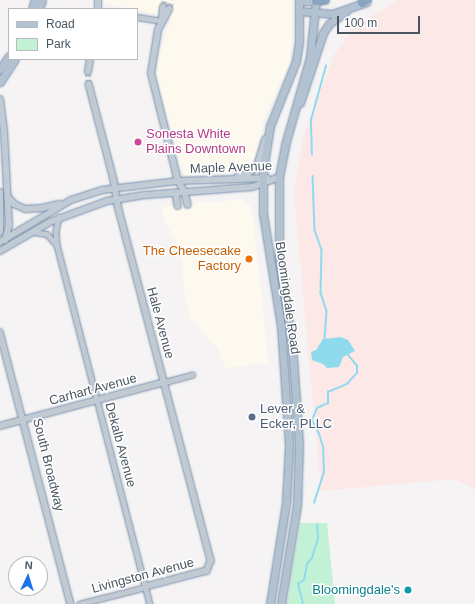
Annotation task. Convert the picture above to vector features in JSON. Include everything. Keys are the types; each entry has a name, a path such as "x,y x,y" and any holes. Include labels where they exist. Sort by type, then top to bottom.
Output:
{"highway":[{"path":"316,0 325,0"}],"main road":[{"path":"299,0 316,0"},
{"name":"Bloomingdale Road","path":"270,604 286,503 289,445 283,344 264,223 262,181 270,126 296,61 299,0"},
{"name":"Bloomingdale Road","path":"281,604 297,505 300,444 292,344 280,256 279,177 290,127 310,57 316,0"},
{"path":"290,127 323,33 329,24 346,11 366,1"},
{"path":"166,8 161,21 151,73 178,181 185,192"},
{"path":"299,11 326,15 346,11"},
{"path":"0,69 8,57"},
{"path":"0,82 14,60"},
{"path":"0,99 9,225 0,247"},
{"path":"214,178 241,176 254,170 270,126"},
{"name":"Maple Avenue","path":"0,251 29,232 59,217 117,199 185,192 262,181 279,177"},
{"name":"Maple Avenue","path":"3,240 71,200 115,187 214,178 262,181"},
{"path":"176,193 178,181"},
{"path":"0,193 0,232"},
{"path":"7,194 14,204 25,209 42,208 71,200"}],"street":[{"path":"138,16 161,21"},
{"path":"88,72 90,60"},
{"name":"Hale Avenue","path":"89,84 210,567"},
{"path":"185,192 188,205"},
{"path":"0,193 7,194"},
{"path":"176,193 178,206"},
{"name":"Dekalb Avenue","path":"59,217 56,231 57,245 150,604"},
{"path":"29,232 47,234 57,245"},
{"name":"South Broadway","path":"0,332 24,419 71,604"},
{"name":"Carhart Avenue","path":"0,426 192,375"},
{"name":"Livingston Avenue","path":"79,604 207,571 210,567"}],"shaded area":[{"path":"103,0 292,0 292,43 289,64 264,119 257,156 251,167 244,170 184,175 157,78 158,58 171,17 138,10 138,8 127,8 103,3"},
{"path":"398,0 475,0 475,489 454,479 321,491 294,194 303,138 334,55 354,27"},
{"path":"242,199 252,208 269,363 225,368 218,349 189,317 183,283 182,253 164,219 162,207"}],"green space":[{"path":"300,523 327,523 335,604 287,604"}],"water":[{"path":"341,337 348,340 355,351 343,357 339,367 327,368 323,364 312,360 311,352 316,350 323,339"}],"waterway":[{"path":"312,155 311,120 326,66"},
{"path":"313,176 315,230 322,250 321,293 327,311 325,340"},
{"path":"314,503 324,473 323,447 319,434 312,420 317,408 328,403 328,392 347,384 357,373 357,366 347,354"},
{"path":"303,604 298,584 304,580 307,564 312,558 318,538 317,525"}],"tunnel":[{"path":"163,7 165,0"},
{"path":"169,9 172,0"},
{"path":"88,72 89,84"}],"place":[{"name":"Sonesta White Plains Downtown","path":"138,142"},
{"name":"The Cheesecake Factory","path":"249,259"},
{"name":"Lever & Ecker, PLLC","path":"252,417"},
{"name":"Bloomingdale's","path":"408,590"}]}
